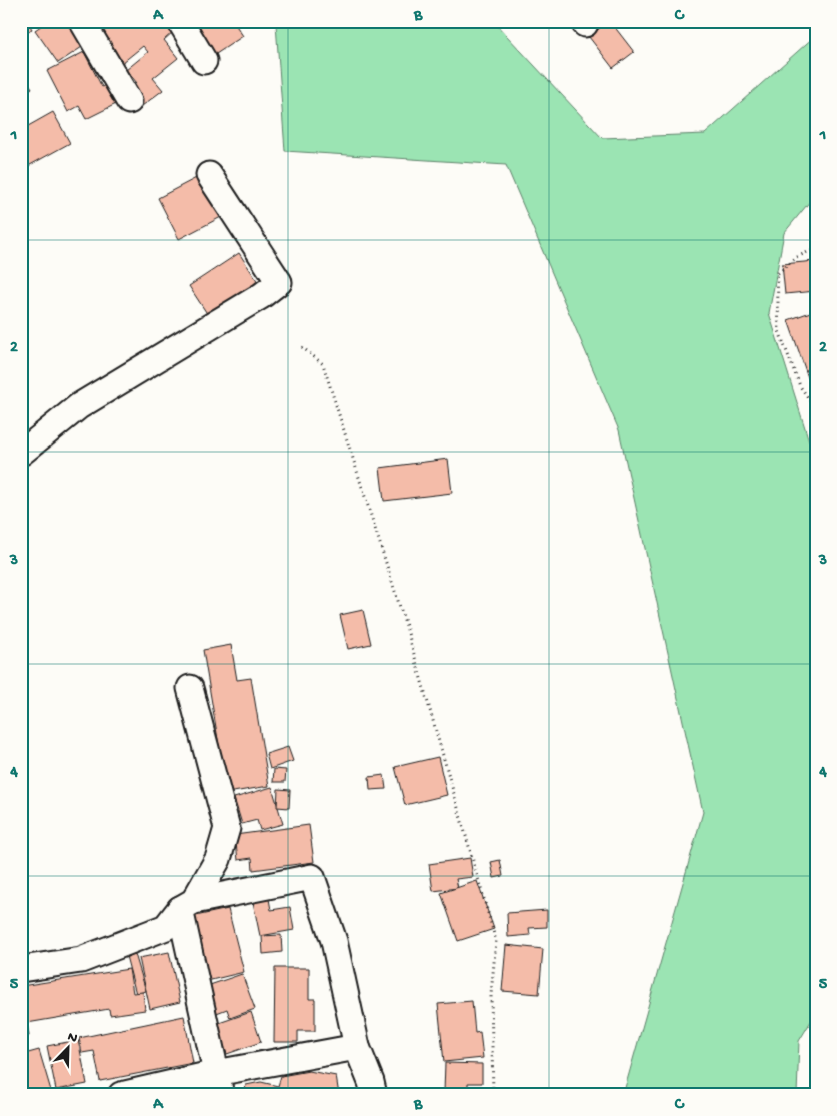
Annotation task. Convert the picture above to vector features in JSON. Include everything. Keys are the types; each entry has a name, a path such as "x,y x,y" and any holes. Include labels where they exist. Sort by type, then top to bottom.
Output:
{"street":[{"path":"82,21 129,101"},
{"path":"180,21 204,61"},
{"path":"21,453 79,406 261,296 280,282 209,175"},
{"path":"21,969 81,960 166,927 187,905 218,859 227,828 190,688"},
{"path":"187,905 312,877 334,941 357,1047 371,1082 374,1095"},
{"path":"187,905 219,1084"},
{"path":"121,1095 219,1084 357,1047"}],"path":[{"path":"816,248 797,257 777,274 780,331 800,386 816,409"},
{"path":"302,347 323,364 406,626 496,941 491,995 493,1095"}],"green space":[{"path":"273,21 493,21 602,138 705,134 816,37 816,194 784,233 769,313 816,463 816,1013 799,1041 797,1095 623,1095 703,812 619,430 506,165 285,151 276,24"}],"building":[{"path":"21,21 34,21 29,24 32,29 21,36"},
{"path":"48,21 77,21 91,41 58,63 35,30"},
{"path":"93,21 168,21 174,31 164,40 178,58 153,78 163,90 142,106 129,90 137,83 126,70 148,52 143,46 117,67"},
{"path":"185,21 233,21 243,36 210,58"},
{"path":"610,21 634,52 613,68 589,37"},
{"path":"84,52 102,87 108,83 118,103 86,119 79,106 68,112 47,71"},
{"path":"21,72 32,88 21,95"},
{"path":"53,112 70,143 21,170 21,130"},
{"path":"200,176 221,217 179,239 158,198"},
{"path":"239,253 258,282 208,315 189,286"},
{"path":"816,261 816,291 785,294 782,264"},
{"path":"816,310 816,384 811,386 788,320"},
{"path":"448,459 452,493 384,501 380,468"},
{"path":"363,610 371,644 348,649 340,615"},
{"path":"231,645 237,680 251,678 269,786 227,793 203,650"},
{"path":"288,747 293,761 270,769 266,754"},
{"path":"438,757 447,795 405,805 395,767"},
{"path":"274,769 286,770 285,782 273,782"},
{"path":"384,775 386,789 370,790 369,777"},
{"path":"272,787 283,824 260,830 257,820 242,824 234,798"},
{"path":"278,789 290,790 289,808 277,807"},
{"path":"309,825 314,862 253,870 252,858 238,860 235,835"},
{"path":"470,858 473,877 456,879 458,888 433,891 429,864"},
{"path":"500,860 503,876 494,878 491,862"},
{"path":"477,881 494,929 458,941 441,893"},
{"path":"269,899 271,910 290,907 294,930 260,936 253,902"},
{"path":"228,909 244,972 207,981 191,917"},
{"path":"547,910 547,927 529,928 530,935 508,937 507,913"},
{"path":"281,935 282,952 263,954 262,936"},
{"path":"506,945 543,949 539,994 502,991"},
{"path":"169,952 180,1002 150,1009 139,958"},
{"path":"135,954 146,991 136,994 126,956"},
{"path":"275,968 309,968 309,999 315,999 315,1031 298,1031 298,1042 274,1042"},
{"path":"129,969 133,993 143,992 145,1010 110,1015 109,1009 27,1023 29,1036 21,1037 21,986"},
{"path":"242,974 255,1009 230,1018 227,1009 214,1014 204,987"},
{"path":"472,1001 475,1033 480,1032 483,1058 444,1062 438,1004"},
{"path":"251,1012 261,1042 227,1054 216,1024"},
{"path":"184,1016 193,1063 100,1081 94,1051 82,1053 79,1038"},
{"path":"78,1040 87,1084 56,1090 47,1046"},
{"path":"39,1050 52,1094 21,1095 21,1055"},
{"path":"445,1063 482,1064 482,1083 468,1083 468,1092 444,1092"},
{"path":"309,1071 336,1076 339,1095 244,1095 246,1085 261,1082 278,1086 281,1076"}]}
